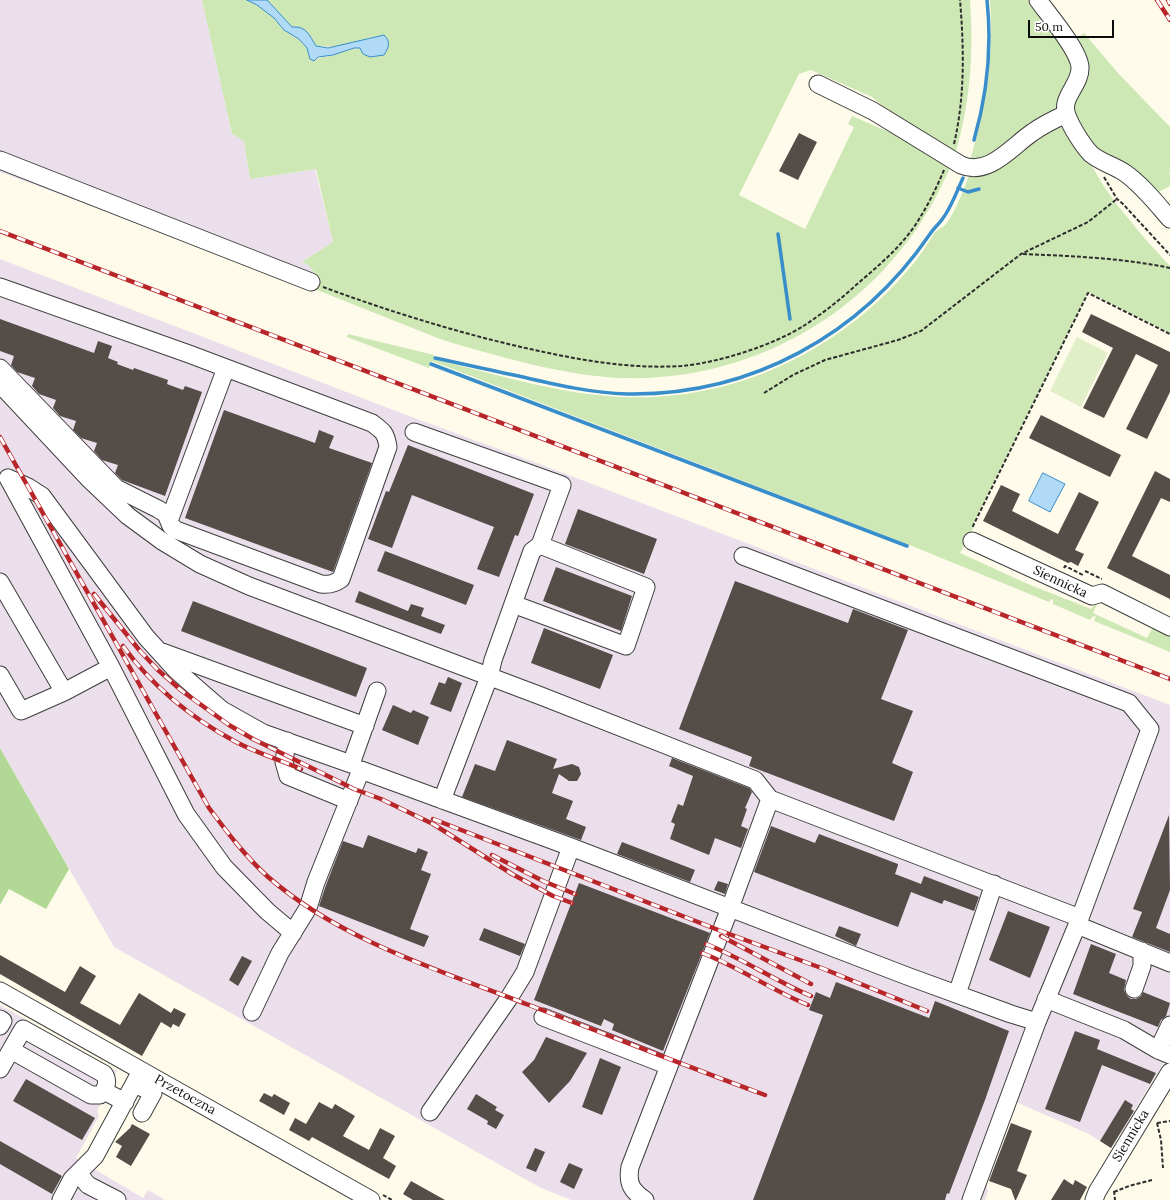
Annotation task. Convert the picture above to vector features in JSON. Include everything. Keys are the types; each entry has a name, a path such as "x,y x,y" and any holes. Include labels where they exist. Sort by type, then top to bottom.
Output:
{"street":[{"path":"1038,0 1077,55 1080,71 1066,101 1066,114 1087,149 1125,173 1170,219"},
{"path":"818,84 873,111 967,168 981,167 1000,158 1039,128 1066,114"},
{"path":"0,160 311,282"},
{"path":"0,287 226,368 372,423 383,431 386,436 388,447 341,579 328,585 321,584 176,530 166,514 116,488 0,368"},
{"path":"169,521 226,368"},
{"path":"0,384 88,478 128,516 162,541 200,564 249,586 659,741 756,780 770,799 994,884 1142,951 1170,962"},
{"path":"414,432 562,485 540,545 532,551 493,660 490,677 442,800"},
{"path":"3,475 28,487 42,496 146,637 176,670 222,710 263,733 351,764 377,691"},
{"path":"3,475 111,667 186,814 224,867 267,911 293,933"},
{"name":"Siennicka","path":"972,533 1092,596 1102,593 1170,627"},
{"path":"513,604 626,646 646,587 540,545"},
{"path":"743,556 1129,703 1150,729 1078,921 1037,1022 976,1198"},
{"path":"0,582 64,692"},
{"path":"158,650 365,726"},
{"path":"0,675 21,711 64,692 111,667"},
{"path":"287,741 284,762 288,776 349,801"},
{"path":"252,1012 280,953 308,908 316,882 361,770 571,847 957,994 1037,1022"},
{"path":"645,1200 637,1194 631,1186 629,1173 770,799"},
{"path":"430,1112 509,998 525,972 571,847"},
{"path":"957,994 994,884"},
{"path":"1134,989 1142,966 1142,951"},
{"name":"Przetoczna","path":"0,991 138,1077 371,1200"},
{"path":"1046,999 1124,1030 1164,1052 1170,1025"},
{"path":"543,1017 669,1066"},
{"path":"0,1019 3,1021 0,1026"},
{"path":"0,1069 23,1029 104,1074 107,1078 107,1084 104,1091 100,1095 90,1096 11,1050"},
{"name":"Siennicka","path":"1094,1200 1097,1192 1170,1072"},
{"path":"61,1200 72,1179 95,1156 138,1077 152,1094 142,1113"},
{"path":"104,1091 125,1102"},
{"path":"78,1173 88,1185 117,1200"}],"path":[{"path":"311,282 413,318 513,346 564,356 641,366 682,366 724,358 767,344 805,326 863,280 894,250 915,225 927,206 949,158 956,137 962,100 963,53 960,0"},
{"path":"1087,149 1117,199 1170,255"},
{"path":"764,393 793,375 825,360 898,340 921,331 1022,254 1088,222 1117,199"},
{"path":"1022,254 1058,255 1138,262 1170,268"},
{"path":"972,533 1088,293 1170,334"},
{"path":"1153,1125 1170,1121"},
{"path":"1157,1123 1161,1140 1163,1168"},
{"path":"1114,1192 1129,1186 1152,1180"}],"shaded area":[{"path":"0,0 202,0 232,134 244,141 250,179 315,169 333,242 302,262 308,265 317,276 312,288 0,172"},
{"path":"0,259 1170,705 1170,1053 1134,1111 1135,1112 1111,1148 1089,1134 1016,1102 985,1177 988,1191 985,1200 571,1200 539,1187 114,947 0,748"},
{"path":"0,1005 117,1071 97,1111 99,1116 76,1158 143,1198 148,1190 165,1200 0,1200"}],"green space":[{"path":"202,0 247,0 257,5 274,18 284,30 299,39 307,48 310,59 315,60 350,49 360,48 373,37 338,46 316,46 307,31 292,28 267,0 970,0 970,79 964,117 955,155 898,118 872,97 811,70 799,74 739,195 805,229 854,127 848,124 852,116 903,138 951,166 933,202 917,228 888,265 861,292 832,315 801,335 767,351 733,363 697,372 660,377 601,377 538,366 456,344 312,288 317,276 308,265 302,262 333,242 316,169 250,179 244,141 232,134"},
{"path":"990,0 1033,0 1074,66 1057,110 1000,151 969,164 980,123 990,63"},
{"path":"1084,33 1118,73 1170,127 1170,186 1155,194 1090,148 1074,121 1073,42"},
{"path":"1058,125 1063,126 1085,154 1103,185 1118,206 1170,266 1170,333 1088,292 960,553 1028,584 1091,609 1096,603 1097,604 1093,613 1147,638 1154,625 1170,633 1170,652 1094,621 1096,616 1092,617 1090,620 1053,604 1053,600 1051,599 1049,602 912,546 432,361 429,368 347,337 348,334 434,355 433,359 550,388 598,395 622,397 663,396 703,391 742,381 780,366 815,348 849,326 880,299 912,266 935,232 943,227 950,219 969,175 1021,150"},
{"path":"1077,337 1108,353 1081,407 1050,391"},
{"path":"0,748 69,869 46,909 9,889 0,905"}],"water":[{"path":"247,0 267,0 292,27 301,28 307,32 316,46 328,48 384,35 388,40 388,47 384,55 370,57 363,54 360,48 354,48 333,55 318,57 314,61 310,59 307,48 299,39 284,30 274,18 257,5"},
{"path":"1043,473 1065,484 1050,512 1029,501"}],"building":[{"path":"799,133 817,142 798,180 779,171"},
{"path":"1091,314 1170,352 1170,392 1147,439 1126,429 1158,365 1136,354 1104,418 1083,408 1113,348 1082,332"},
{"path":"0,319 94,353 98,341 112,346 108,358 118,362 117,364 133,370 134,368 168,380 167,384 183,390 185,386 202,392 165,496 122,480 115,473 118,465 102,460 94,451 97,443 81,438 73,430 76,421 60,416 53,408 56,400 39,394 32,386 35,378 17,372 11,365 14,356 0,351"},
{"path":"224,410 315,443 319,430 334,436 329,448 372,463 333,572 185,518"},
{"path":"1041,415 1121,455 1110,477 1029,438"},
{"path":"408,445 534,494 518,536 515,535 499,577 477,569 494,527 412,495 392,548 368,539 386,491 389,492"},
{"path":"1155,471 1170,479 1170,502 1161,498 1132,556 1170,575 1170,599 1107,568"},
{"path":"1001,485 1020,494 1012,511 1058,534 1079,492 1099,502 1075,550 1084,554 1078,566 1071,562 1068,563 983,521"},
{"path":"578,509 657,539 644,574 565,544"},
{"path":"385,551 474,585 466,605 377,571"},
{"path":"556,567 632,596 621,631 543,601"},
{"path":"735,581 848,623 853,609 908,630 881,699 913,711 892,763 913,772 894,821 749,766 752,757 679,729"},
{"path":"359,591 408,611 411,604 424,608 421,616 445,625 441,634 355,602"},
{"path":"193,601 367,668 356,697 181,631"},
{"path":"544,628 613,655 600,689 531,663"},
{"path":"448,677 462,683 451,712 430,704 439,682 445,684"},
{"path":"393,705 411,713 413,710 429,717 418,745 382,730"},
{"path":"507,740 557,759 553,769 572,764 579,767 581,774 577,781 569,781 559,774 552,793 573,801 566,819 586,827 581,840 462,797 475,764 495,771"},
{"path":"672,758 749,788 752,792 745,808 747,809 741,826 748,829 741,848 715,838 709,855 670,839 675,824 671,822 678,804 683,806 693,776 669,766"},
{"path":"1169,815 1170,890 1156,928 1170,934 1170,952 1132,937 1142,912 1133,909"},
{"path":"771,826 815,843 819,834 898,864 895,874 921,884 924,876 979,897 974,911 944,900 942,904 911,892 898,927 754,872"},
{"path":"368,835 416,853 418,848 428,852 421,870 431,874 410,929 429,936 424,947 319,906 343,841 363,848"},
{"path":"622,842 695,870 690,882 617,854"},
{"path":"718,881 728,884 725,894 714,890"},
{"path":"579,883 710,933 663,1051 612,1030 614,1024 604,1019 601,1026 534,1000"},
{"path":"1008,911 1050,927 1030,978 989,960"},
{"path":"839,926 861,934 856,946 835,936"},
{"path":"484,928 525,944 520,956 479,940"},
{"path":"1091,944 1116,954 1109,973 1126,980 1124,990 1127,996 1131,999 1136,999 1141,996 1143,992 1170,1003 1166,1016 1161,1020 1158,1027 1073,994"},
{"path":"0,955 65,992 80,966 96,976 80,1003 120,1025 139,993 171,1013 174,1008 186,1014 179,1027 173,1024 171,1028 161,1022 142,1056 0,974"},
{"path":"242,956 252,961 238,986 229,980"},
{"path":"836,982 929,1018 935,1001 1009,1031 985,1100 949,1194 947,1193 945,1200 753,1200 823,1015 809,1010 816,992 830,998"},
{"path":"1075,1031 1100,1040 1097,1049 1156,1073 1150,1084 1102,1065 1080,1122 1045,1109"},
{"path":"546,1037 587,1053 570,1081 549,1103 522,1072 534,1060"},
{"path":"600,1058 621,1067 602,1115 582,1107"},
{"path":"26,1079 95,1118 82,1140 13,1101"},
{"path":"264,1093 272,1097 274,1094 290,1103 284,1115 259,1101"},
{"path":"476,1094 497,1107 495,1110 504,1115 496,1129 487,1124 488,1121 467,1109"},
{"path":"1125,1100 1133,1105 1131,1109 1134,1111 1111,1148 1100,1141"},
{"path":"319,1102 332,1109 335,1104 355,1116 343,1136 369,1150 380,1128 395,1136 383,1158 396,1166 389,1179 312,1137 309,1141 289,1130 295,1118 306,1124"},
{"path":"1011,1123 1032,1131 1017,1171 1027,1175 1016,1200 1011,1189 989,1181"},
{"path":"132,1124 150,1134 131,1166 116,1157 122,1146 115,1142 130,1128"},
{"path":"0,1141 62,1176 52,1194 0,1164"},
{"path":"535,1148 545,1152 536,1172 526,1168"},
{"path":"569,1163 583,1169 574,1189 560,1182"},
{"path":"1064,1179 1073,1185 1075,1180 1087,1187 1080,1200 1051,1200"},
{"path":"411,1181 445,1200 413,1200 403,1194"}],"waterway":[{"path":"974,140 982,106 989,53 987,0"},
{"path":"435,358 575,388 627,394 673,392 717,384 759,371 799,353 837,330 871,302 902,270 944,217 963,178"},
{"path":"958,188 968,192 979,189"},
{"path":"778,234 790,319"},
{"path":"431,364 907,546"}],"railway":[{"path":"1157,0 1170,20"},
{"path":"1168,0 1170,4"},
{"path":"0,231 1170,679"},
{"path":"0,437 209,808 229,835 267,876 296,899 326,919 392,952 765,1095"},
{"path":"94,594 140,651 158,670 182,691 229,725 253,739 354,789 381,799 433,824 512,874 553,896 572,903"},
{"path":"123,646 134,661 160,688 204,723 244,746 301,769"},
{"path":"433,819 721,931 824,969 927,1011"},
{"path":"492,855 543,881 575,894"},
{"path":"721,936 811,984"},
{"path":"706,944 733,956 784,984 811,996"},
{"path":"702,953 808,1005"}]}
